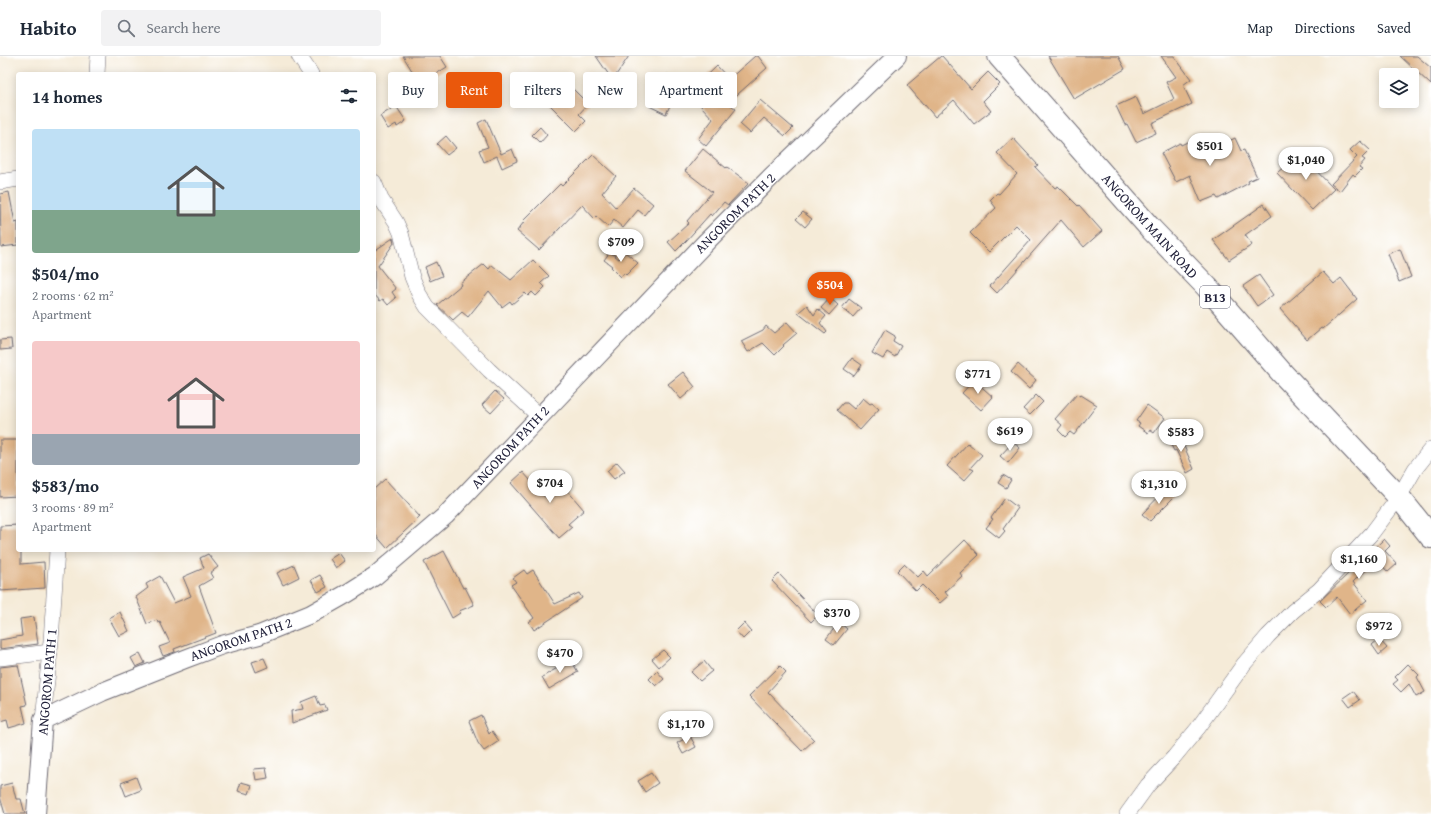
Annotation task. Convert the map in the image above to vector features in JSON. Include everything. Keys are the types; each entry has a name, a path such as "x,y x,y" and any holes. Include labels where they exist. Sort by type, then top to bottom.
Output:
{"highway":[{"name":"ANGOROM MAIN ROAD","path":"999,56 1151,229 1206,287 1282,373 1399,497 1431,537"}],"street":[{"path":"97,72 98,56"},
{"path":"298,56 310,72"},
{"name":"ANGOROM PATH 2","path":"43,720 102,692 185,659 222,645 259,635 311,614 375,576 445,516 734,213 897,56"},
{"path":"0,182 16,179"},
{"path":"376,187 381,199 396,222 401,233 412,277 419,294 428,307 489,370 539,416"},
{"path":"1127,814 1148,785 1198,728 1244,664 1288,616 1319,590 1372,533 1399,497 1415,469 1431,449"},
{"name":"ANGOROM PATH 1","path":"36,814 57,552"},
{"path":"0,658 50,652"}],"building":[{"path":"403,56 440,56 447,67 438,73 413,72"},
{"path":"596,56 629,56 618,72 607,72"},
{"path":"755,56 758,56 767,68 737,95 737,72"},
{"path":"941,56 971,89 988,72 1000,84 983,101 991,111 974,124 954,100 935,117 907,85"},
{"path":"1048,56 1118,56 1125,69 1074,99"},
{"path":"1161,56 1174,56 1191,79 1183,85 1192,104 1152,123 1156,133 1136,142 1127,124 1125,125 1116,106 1136,97 1144,114 1174,99 1166,82 1176,77"},
{"path":"1400,56 1417,56 1431,68 1431,85 1419,74 1419,68 1413,68"},
{"path":"717,66 723,72 711,72"},
{"path":"575,91 583,99 583,108 584,108 579,114 586,121 576,131 553,108 575,108"},
{"path":"760,100 793,128 785,136 764,118 750,133 740,124"},
{"path":"393,108 397,108 406,121 397,127 396,124 388,129 380,116"},
{"path":"653,108 669,108 666,114"},
{"path":"703,108 736,109 706,146 698,139 713,119"},
{"path":"486,119 501,154 512,149 517,161 502,168 497,156 484,162 479,150 488,147 478,123"},
{"path":"540,127 547,135 540,143 532,135"},
{"path":"446,136 456,148 447,155 437,144"},
{"path":"1200,136 1207,152 1235,138 1241,151 1244,150 1257,177 1248,181 1249,183 1218,199 1216,196 1201,202 1190,175 1176,182 1161,153 1180,143 1181,145"},
{"path":"1013,138 1038,165 1035,167 1055,188 1058,186 1078,206 1079,205 1102,231 1084,247 1061,220 997,293 990,286 1031,240 1016,225 989,252 970,233 996,208 990,200 997,193 999,194 1017,174 997,153"},
{"path":"1360,141 1370,150 1362,158 1365,160 1359,167 1362,169 1355,176 1353,174 1340,191 1331,184 1357,157 1350,150"},
{"path":"703,149 726,168 727,167 749,183 728,205 724,202 712,216 710,214 676,251 668,242 689,223 687,221 712,192 685,171"},
{"path":"1299,153 1334,189 1312,210 1277,173"},
{"path":"593,155 616,176 602,193 616,208 634,188 653,204 644,215 638,210 623,228 614,220 608,227 596,216 594,218 582,205 539,250 517,231 524,222 523,221 560,184 562,186"},
{"path":"9,192 16,223 16,245 1,247 0,194"},
{"path":"1264,204 1272,216 1245,235 1252,245 1229,260 1213,240"},
{"path":"803,212 812,219 805,227 796,219"},
{"path":"393,238 394,243 378,266 396,289 392,292 396,298 388,305 383,299 380,301 376,296 376,250"},
{"path":"1400,249 1411,277 1399,282 1388,254"},
{"path":"610,252 619,259 625,252 638,263 626,275 624,273 621,277 611,267 612,266 604,260"},
{"path":"533,260 549,276 541,283 545,287 536,296 532,292 528,296 525,293 512,304 510,301 502,307 489,291 468,317 462,312 453,320 437,305 461,285 460,283 484,264 489,269 492,265 511,280"},
{"path":"436,262 442,276 430,281 425,267"},
{"path":"1323,272 1334,284 1341,278 1357,299 1323,329 1321,328 1307,340 1280,309"},
{"path":"1259,275 1273,295 1257,306 1243,286"},
{"path":"830,298 838,305 829,315 821,308"},
{"path":"849,299 861,308 853,317 842,308"},
{"path":"807,305 814,315 818,309 826,316 820,323 827,332 825,334 798,313"},
{"path":"787,322 797,333 783,345 784,346 775,355 763,343 748,352 741,341 763,330 766,326 774,333"},
{"path":"885,330 895,336 893,341 901,346 895,357 887,352 883,359 872,353"},
{"path":"11,339 12,349 0,350 0,340"},
{"path":"852,358 862,365 854,376 844,369"},
{"path":"1018,364 1036,380 1029,389 1011,372"},
{"path":"683,372 695,387 681,399 668,384"},
{"path":"974,380 993,397 981,410 962,393"},
{"path":"495,391 504,399 491,413 482,405"},
{"path":"1077,394 1097,405 1074,435 1070,432 1065,437 1058,430 1062,425 1055,419"},
{"path":"1036,395 1043,402 1030,415 1023,409"},
{"path":"863,398 879,409 860,430 837,410 843,403 847,403 854,409"},
{"path":"1147,405 1165,418 1154,433 1150,430 1148,433 1138,426 1140,423 1136,421"},
{"path":"1178,435 1194,469 1187,473 1176,450 1174,451 1168,439"},
{"path":"0,440 16,440 16,496 0,497"},
{"path":"1013,442 1020,448 1008,463 1000,456"},
{"path":"968,443 982,455 970,468 974,470 964,481 947,466"},
{"path":"617,462 625,471 614,479 607,471"},
{"path":"523,472 545,497 561,483 584,510 568,524 572,527 559,538 511,483"},
{"path":"1003,475 1011,480 1006,488 998,483"},
{"path":"385,479 420,517 387,548 376,535 376,487"},
{"path":"1167,488 1175,496 1150,521 1142,514"},
{"path":"1005,498 1018,508 1003,529 1005,531 999,538 986,528"},
{"path":"16,525 16,552 21,552 21,564 44,562 45,588 0,591 0,526"},
{"path":"1384,539 1390,546 1385,551 1397,564 1388,572 1376,559 1353,582 1367,600 1350,614 1337,597 1326,607 1320,601"},
{"path":"965,540 979,555 960,573 962,576 945,592 948,596 940,603 922,585 916,591 897,571 904,564 918,577 924,571 928,576"},
{"path":"444,551 463,588 465,587 474,605 459,611 460,613 452,618 424,562"},
{"path":"339,553 345,561 336,568 330,559"},
{"path":"208,554 218,567 210,573 213,578 199,586 216,633 174,649 175,652 163,656 159,647 170,643 160,622 158,623 157,620 147,624 136,597 148,588 146,584 160,576 174,603 191,596 183,577 204,568 200,558"},
{"path":"294,565 299,577 283,585 277,573"},
{"path":"524,570 527,574 533,570 555,604 579,593 582,598 534,630 529,622 534,618 511,585 516,582 513,578"},
{"path":"779,574 818,615 811,622 772,581"},
{"path":"320,575 327,587 318,592 311,580"},
{"path":"120,612 129,631 119,636 109,618"},
{"path":"34,617 38,644 0,649 0,640 22,636 20,619"},
{"path":"839,622 847,629 834,645 826,639"},
{"path":"744,623 751,631 743,639 736,631"},
{"path":"1379,639 1387,648 1379,655 1372,645"},
{"path":"663,650 670,657 659,667 652,659"},
{"path":"140,653 145,663 136,667 131,658"},
{"path":"264,658 268,667 256,672 252,662"},
{"path":"571,660 578,672 549,689 542,677"},
{"path":"704,661 712,671 700,681 691,672"},
{"path":"1408,664 1419,675 1417,677 1425,692 1416,697 1409,684 1401,692 1393,684 1398,680 1395,677"},
{"path":"18,665 27,705 22,706 26,723 9,728 7,720 0,722 0,667"},
{"path":"780,666 786,672 768,692 814,740 802,751 749,696"},
{"path":"657,671 664,679 656,686 649,679"},
{"path":"1353,691 1360,700 1350,707 1343,698"},
{"path":"316,696 320,706 325,705 327,710 292,723 291,711 303,709 301,702"},
{"path":"481,715 489,734 492,731 499,741 484,751 478,743 469,721"},
{"path":"690,736 696,747 683,754 677,743"},
{"path":"266,768 268,778 256,780 254,769"},
{"path":"651,773 658,783 645,792 638,781"},
{"path":"136,777 141,790 126,796 121,783"},
{"path":"241,782 252,785 249,794 238,791"},
{"path":"12,783 16,799 21,799 25,814 5,814 0,797 0,786"}]}
